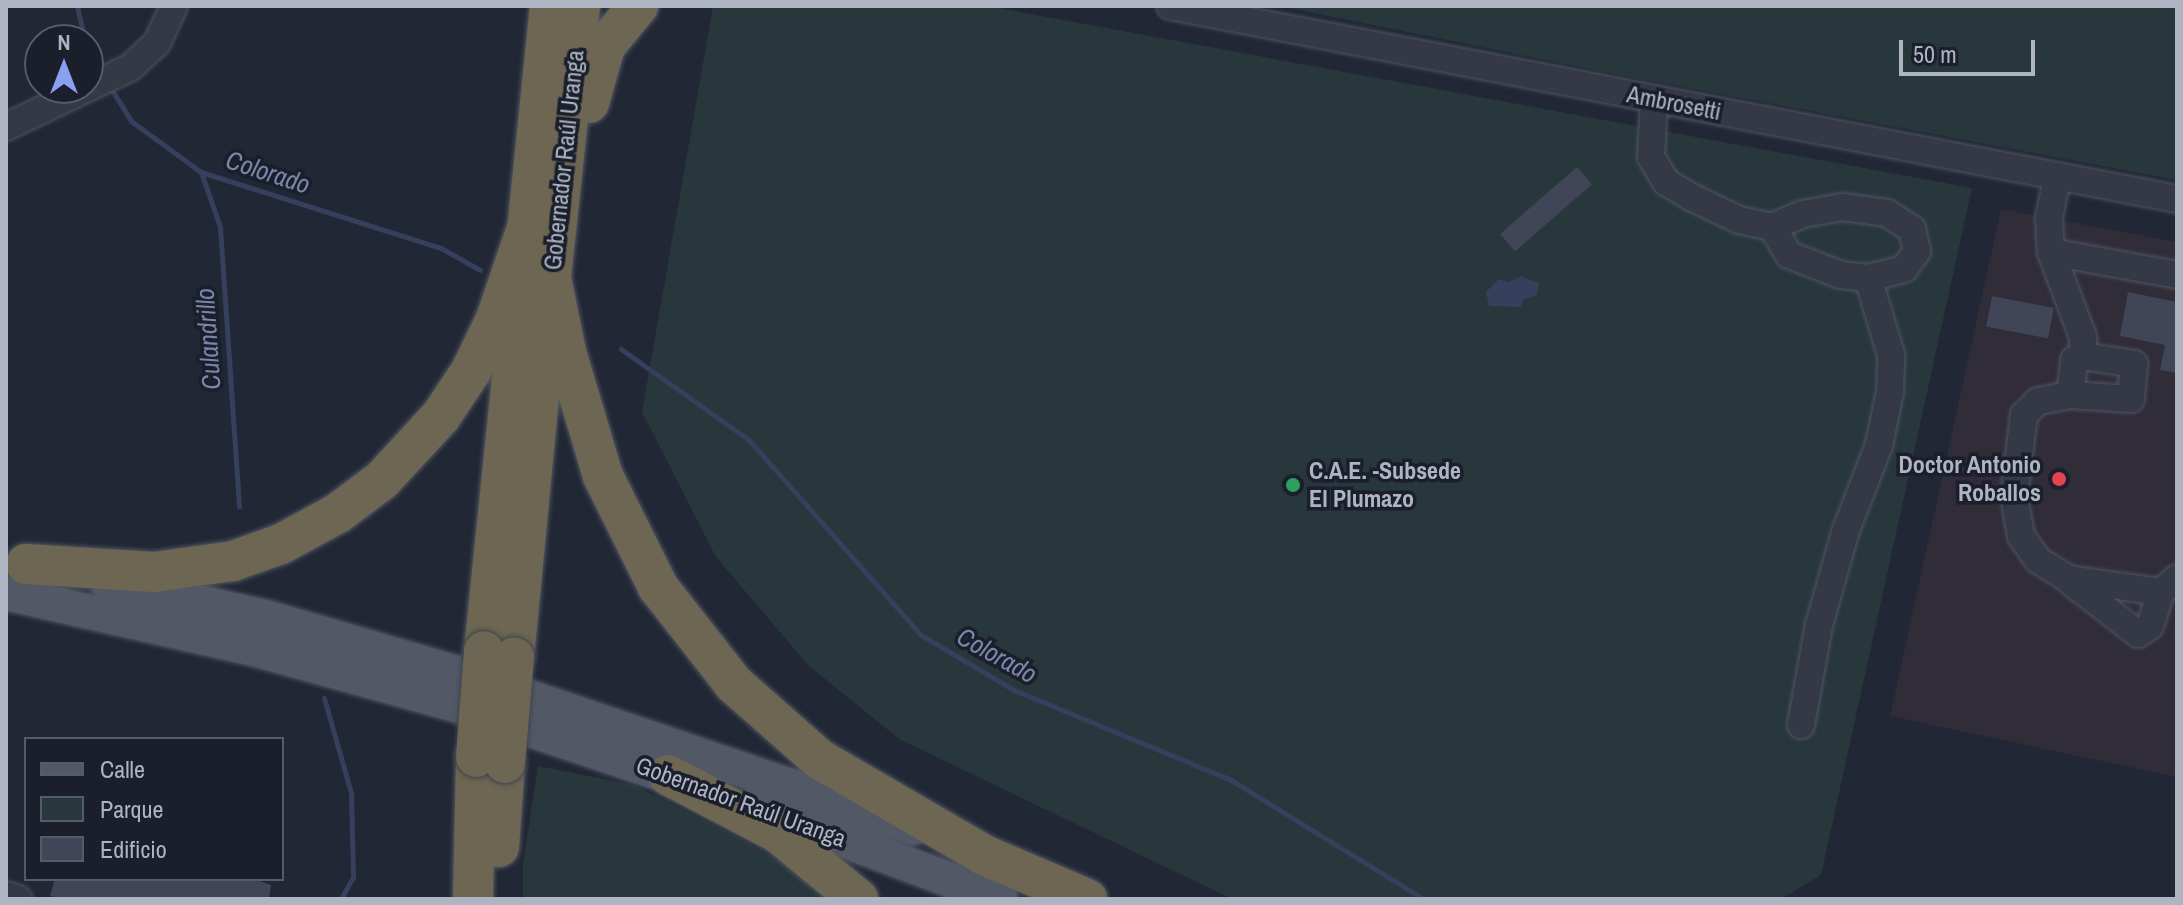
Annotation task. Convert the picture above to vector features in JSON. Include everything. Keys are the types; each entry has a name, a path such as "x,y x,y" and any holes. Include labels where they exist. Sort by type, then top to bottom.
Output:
{"highway":[{"name":"Gobernador Raúl Uranga","path":"499,654 525,234 550,6"},
{"name":"Gobernador Raúl Uranga","path":"580,6 551,278 566,352 603,476 658,587 690,633 744,694 819,759 984,855 1087,899"},
{"path":"560,188 580,153 591,84 605,46 638,6"},
{"path":"13,573 154,572 233,561 281,544 338,513 412,452 464,382 496,319 525,234"},
{"path":"473,899 491,760 499,654 551,278"},
{"path":"491,760 498,899"},
{"path":"668,775 778,833 858,899"}],"main road":[{"name":"Gobernador Raúl Uranga","path":"13,573 258,650 463,707 668,775 1000,899"},
{"name":"Gobernador Raúl Uranga","path":"13,573 265,617 470,677 844,801 984,855"}],"street":[{"path":"6,127 82,94 131,67 157,43 174,6"},
{"name":"Ambrosetti","path":"1170,6 2177,199"},
{"path":"1654,100 1651,157 1666,182 1739,220 1772,227 1803,214 1842,207 1887,213 1904,222 1915,239 1914,261 1904,269 1868,278 1813,267 1789,255 1772,227"},
{"path":"2057,178 2049,218 2051,252 2083,337 2083,356"},
{"path":"2051,252 2177,275"},
{"path":"1801,725 1819,625 1845,533 1879,445 1890,392 1891,355 1868,278"},
{"path":"2068,579 2169,585 2150,626 2138,634 2068,579 2038,560 2021,536 2014,496 2024,415 2038,401 2070,395 2127,402 2135,395 2130,362 2083,356 2074,360 2070,395"},
{"path":"6,895 18,899"}],"shaded area":[{"name":"Doctor Antonio Roballos","path":"2001,209 2177,242 2177,777 1890,716"}],"green space":[{"name":"C.A.E. -Subsede El Plumazo","path":"713,6 988,6 1972,188 1821,875 1781,899 1232,899 899,739 808,665 716,557 642,412"},
{"path":"1279,6 2177,6 2177,180 1615,74"},
{"path":"538,766 634,785 739,838 819,884 829,899 523,899 523,863"}],"water":[{"path":"1521,276 1539,283 1537,295 1523,300 1521,307 1489,306 1486,292 1499,279 1509,282"}],"building":[{"path":"1577,167 1592,184 1515,251 1500,234"},
{"path":"2128,292 2177,302 2177,373 2160,370 2165,345 2120,336"},
{"path":"1992,296 2054,308 2048,338 1986,326"},
{"path":"54,881 260,881 271,885 269,899 65,899 50,896"}],"waterway":[{"name":"Colorado","path":"77,6 81,24"},
{"name":"Colorado","path":"110,87 131,121 201,172 441,248 480,270"},
{"name":"Culandrillo","path":"201,172 220,227 239,506"},
{"name":"Colorado","path":"621,349 749,440 921,635 1014,690 1231,780 1424,899"},
{"name":"Culandrillo","path":"324,698 351,793 353,877 341,899"}],"place":[{"name":"Doctor Antonio Roballos","path":"2059,479"},
{"name":"C.A.E. -Subsede El Plumazo","path":"1293,485"}]}
